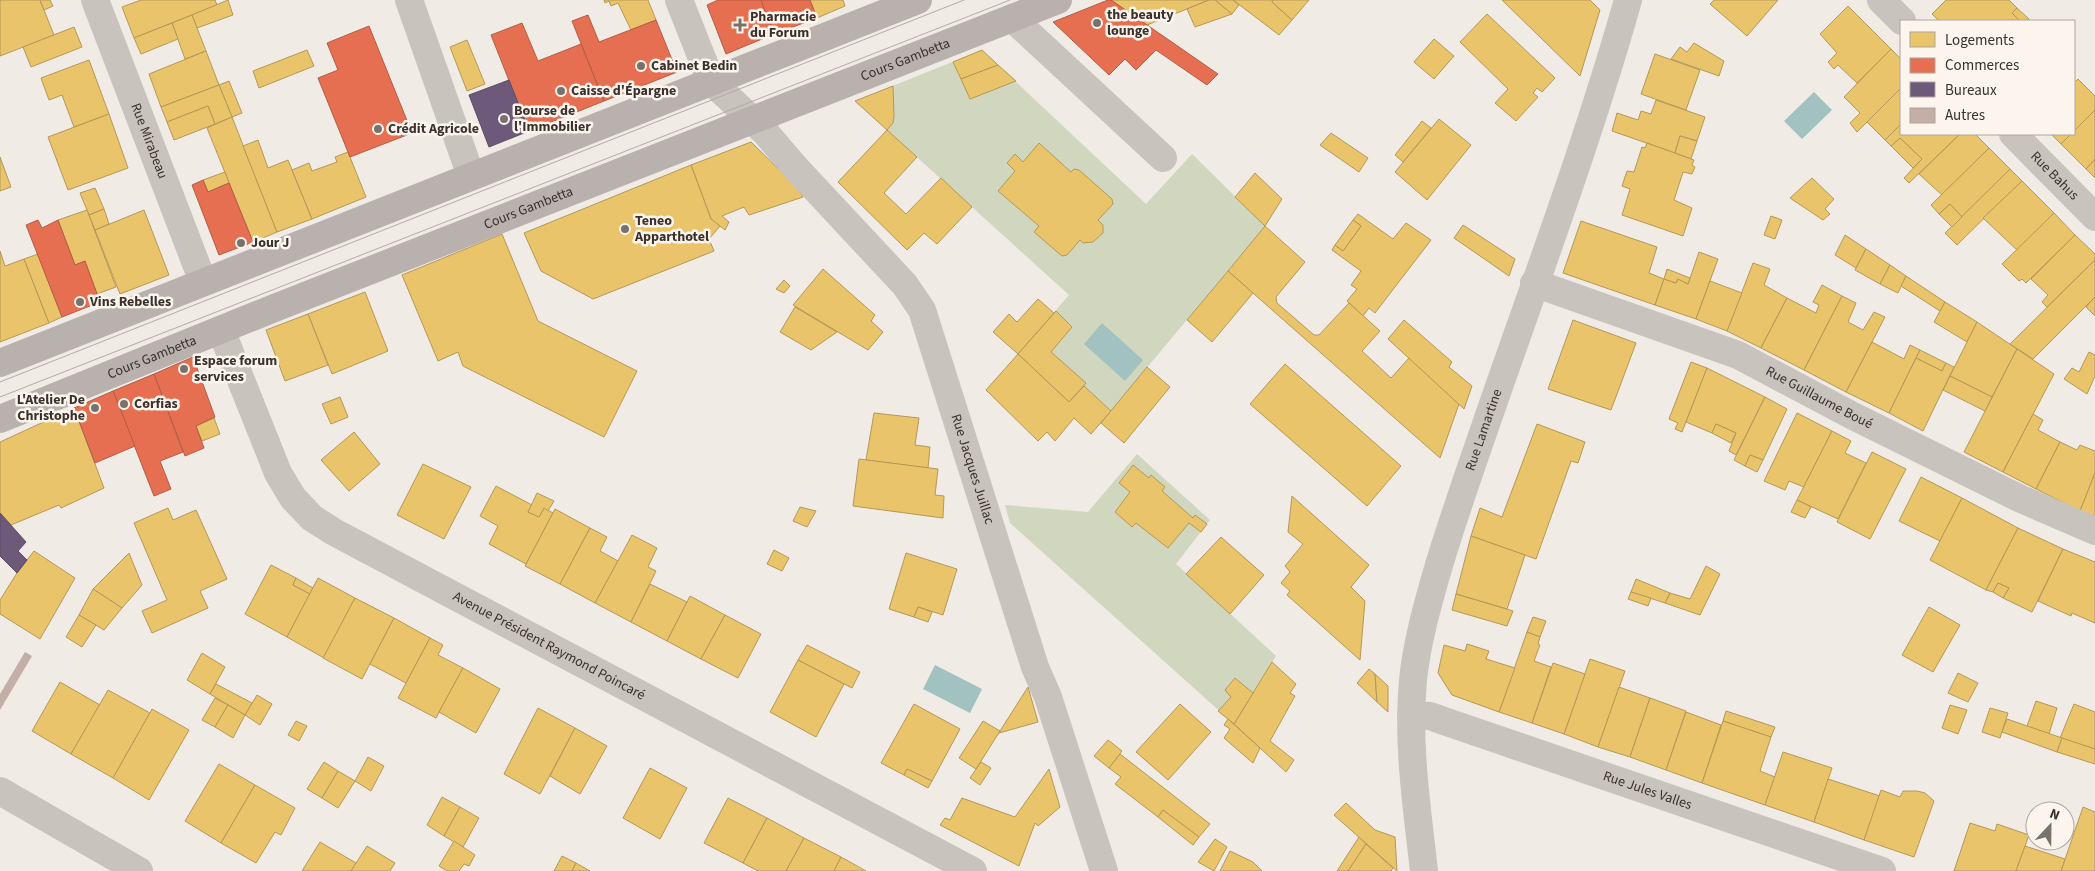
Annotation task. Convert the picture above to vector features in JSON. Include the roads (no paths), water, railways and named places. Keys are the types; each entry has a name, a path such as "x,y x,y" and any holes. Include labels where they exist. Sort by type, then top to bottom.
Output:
{"main road":[{"name":"Cours Gambetta","path":"0,419 1058,0"},
{"path":"0,363 914,1"}],"street":[{"name":"Rue Mirabeau","path":"95,0 203,282"},
{"path":"409,0 472,176"},
{"path":"679,0 711,81"},
{"name":"Rue Lamartine","path":"1424,871 1413,774 1411,715 1417,649 1429,599 1458,502 1534,283 1570,187 1606,78 1628,0"},
{"path":"1881,0 1901,20"},
{"path":"1012,18 1163,158"},
{"name":"Rue Jacques Juillac","path":"711,81 753,120 905,285 922,310 1035,667 1048,697 1104,871"},
{"name":"Rue Bahus","path":"2014,135 2095,216"},
{"name":"Rue Guillaume Boué","path":"1534,283 1738,355 1853,416 2021,499 2095,531"},
{"name":"Avenue Président Raymond Poincaré","path":"221,330 278,473 293,498 312,518 334,532 973,871"},
{"name":"Rue Jules Valles","path":"1411,715 1430,716 1444,720 1882,871"},
{"path":"0,791 139,871"}],"water":[{"path":"1814,92 1832,110 1802,139 1784,121"},
{"path":"1102,323 1143,360 1125,381 1084,344"},
{"path":"935,665 982,689 970,713 923,689"}],"tram line":[{"path":"0,382 964,0"},
{"path":"0,397 1010,0"}],"place":[{"name":"the beauty lounge","path":"1097,23"},
{"name":"Pharmacie du Forum","path":"740,25"},
{"name":"Cabinet Bedin","path":"641,66"},
{"name":"Caisse d'Épargne","path":"561,91"},
{"name":"Bourse de l'Immobilier","path":"504,119"},
{"name":"Crédit Agricole","path":"378,129"},
{"name":"Teneo Apparthotel","path":"625,229"},
{"name":"Jour J","path":"241,243"},
{"name":"Vins Rebelles","path":"80,302"},
{"name":"Espace forum services","path":"184,369"},
{"name":"Corfias","path":"124,404"},
{"name":"L'Atelier De Christophe","path":"95,408"}]}
